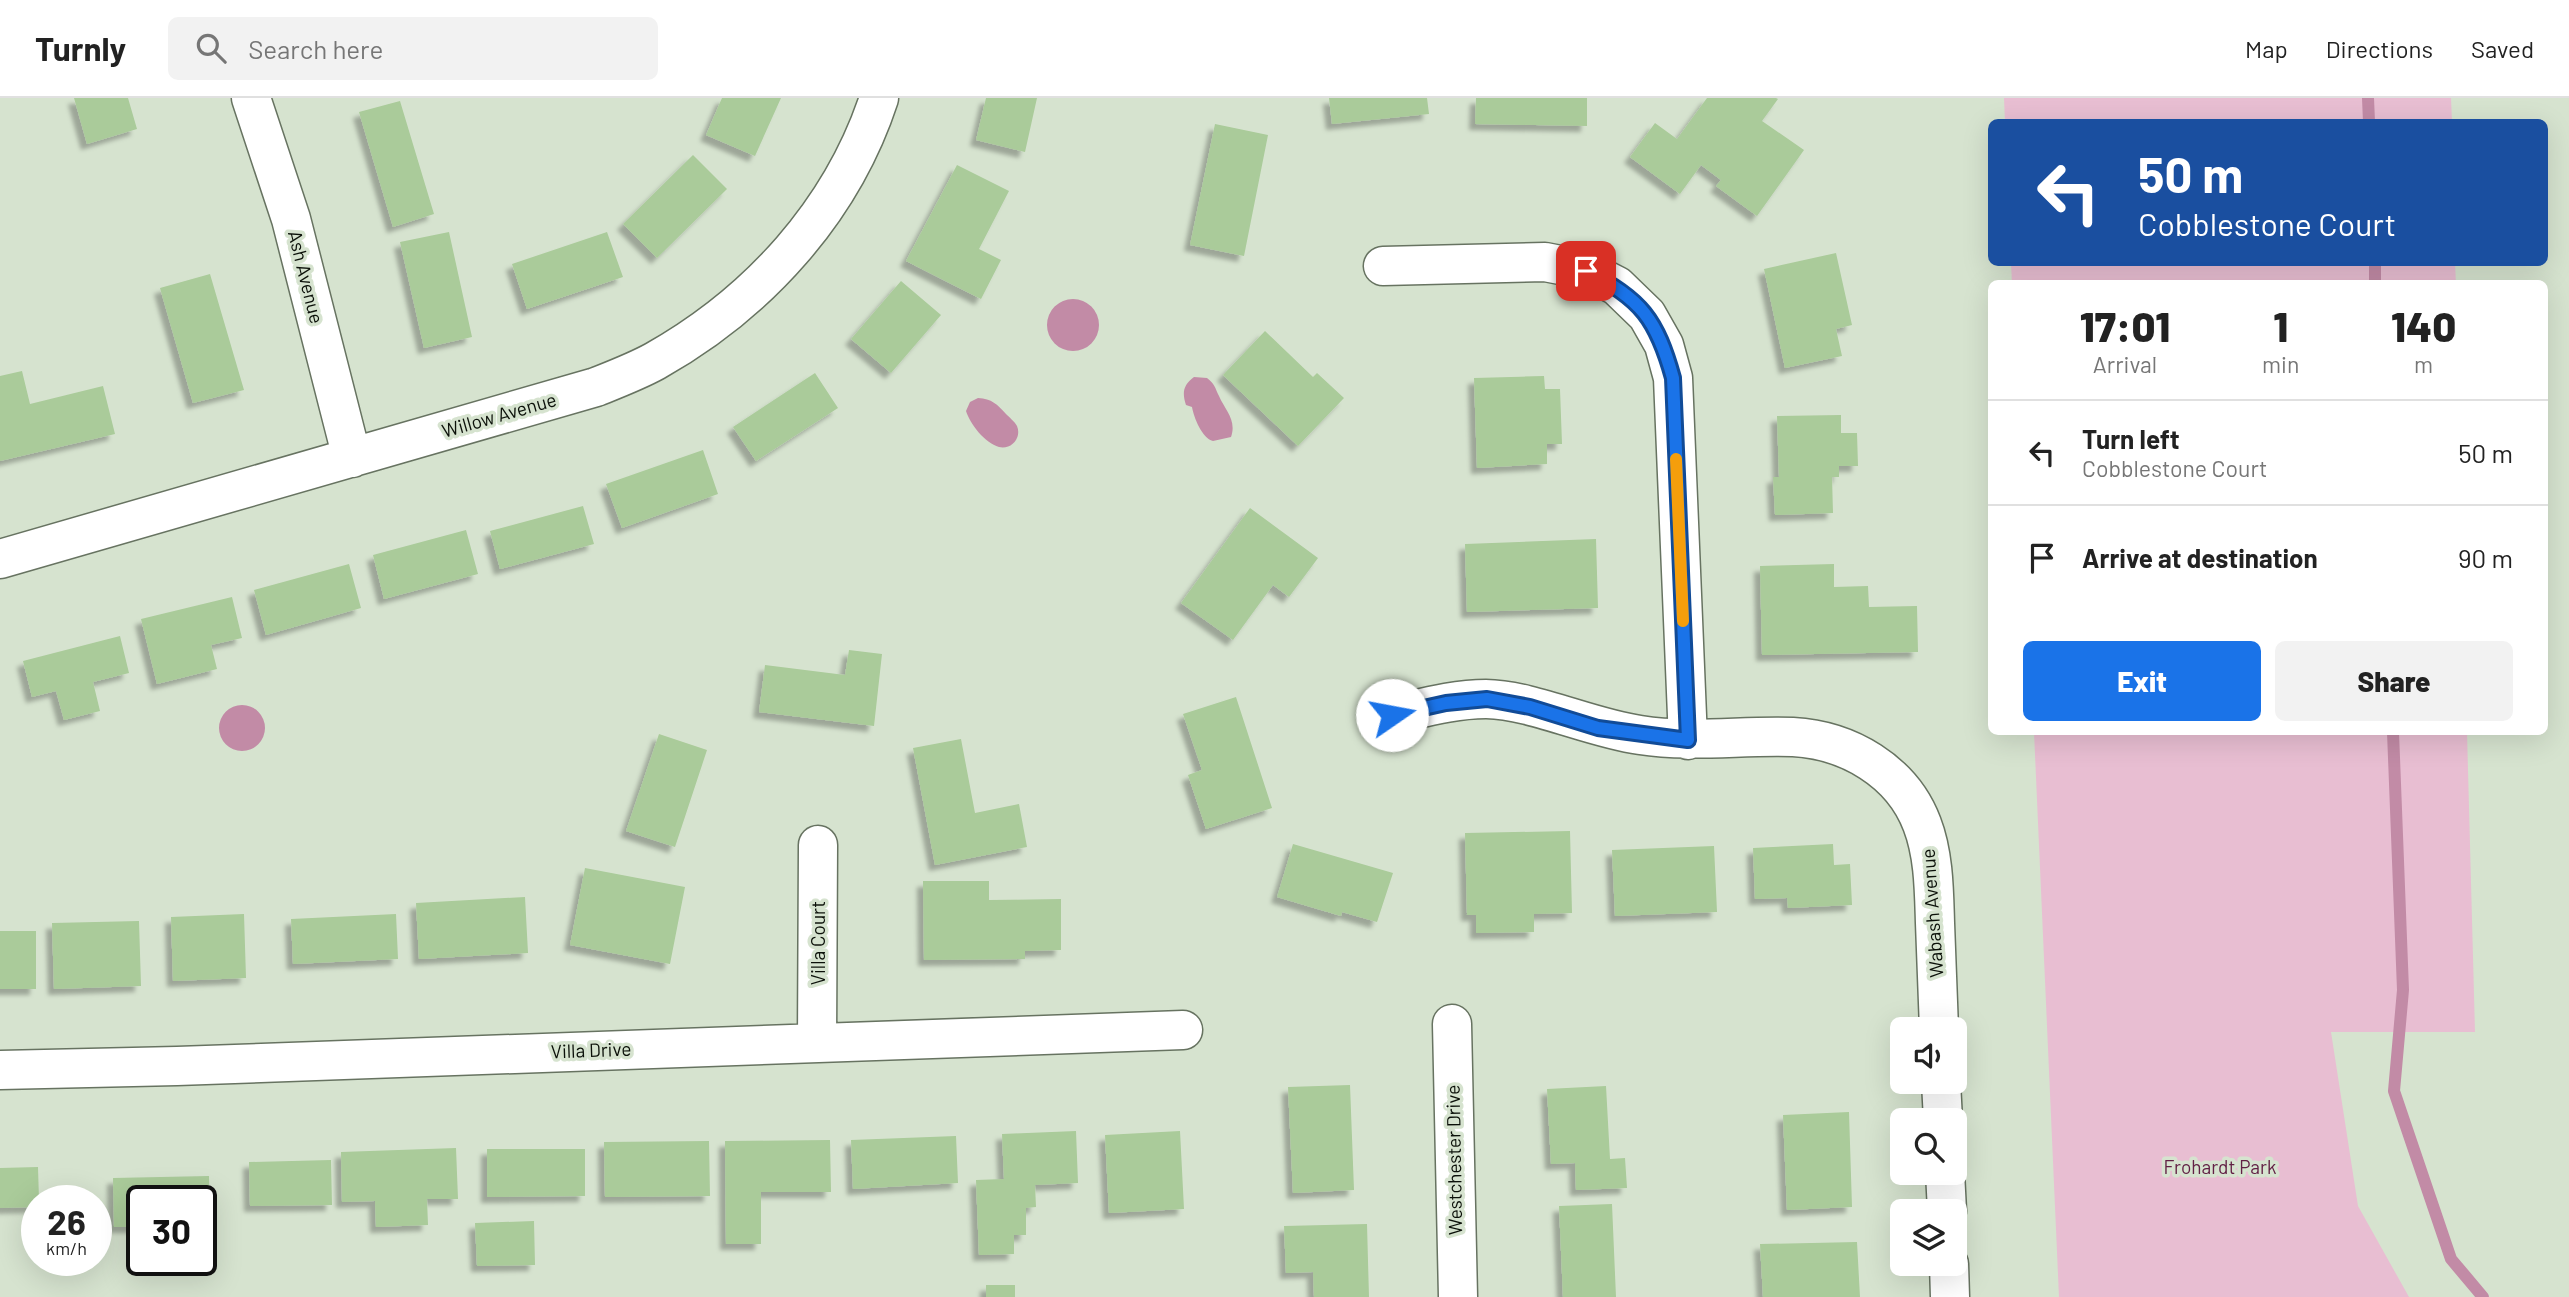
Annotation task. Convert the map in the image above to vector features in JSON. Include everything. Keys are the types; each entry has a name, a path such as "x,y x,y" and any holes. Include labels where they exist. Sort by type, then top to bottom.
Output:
{"street":[{"name":"Ash Avenue","path":"251,98 291,219 352,458"},
{"name":"Willow Avenue","path":"0,559 596,387 654,362 714,324 773,272 812,226 845,177 871,123 879,98"},
{"path":"1383,266 1545,261 1586,271 1617,286 1647,315 1664,345 1673,378 1688,740"},
{"name":"Wabash Avenue","path":"1392,715 1446,703 1487,699 1530,707 1598,728 1688,740 1793,737 1819,740 1852,750 1882,769 1905,793 1922,824 1931,863 1938,1017"},
{"name":"Villa Court","path":"817,1042 818,845"},
{"name":"Westchester Drive","path":"1452,1024 1458,1297"},
{"name":"Villa Drive","path":"0,1070 1183,1030"},
{"path":"1949,1276 1950,1297"}],"green space":[{"path":"2004,98 2451,98 2452,119 2005,119"},
{"path":"2011,266 2455,266 2456,280 2012,280"},
{"name":"Frohardt Park","path":"2034,735 2467,735 2475,1032 2331,1032 2358,1206 2409,1297 2059,1297"}],"shaded area":[{"path":"1073,299 1083,301 1091,307 1097,315 1097,335 1091,343 1083,349 1073,351 1063,349 1055,343 1049,335 1047,325 1049,315 1055,307 1063,301"},
{"path":"1194,377 1207,378 1213,384 1231,420 1231,437 1213,441 1202,432 1192,407 1186,405 1184,397 1186,386"},
{"path":"978,398 1000,407 1016,424 1017,439 1008,447 994,445 983,437 968,416 966,411 970,402"},
{"path":"242,705 259,711 265,728 259,745 242,751 225,745 219,728 225,711"}],"building":[{"path":"74,98 128,98 137,129 87,144"},
{"path":"722,98 781,98 755,156 706,135"},
{"path":"986,98 1037,98 1025,152 976,140"},
{"path":"1329,98 1427,98 1429,114 1332,124"},
{"path":"1476,98 1587,98 1587,126 1475,124"},
{"path":"1707,98 1778,99 1762,121 1804,150 1757,216 1716,186 1721,180 1701,165 1680,194 1630,157 1655,123 1677,139"},
{"path":"400,101 434,214 393,227 359,112"},
{"path":"1215,124 1268,135 1244,256 1190,245"},
{"path":"693,155 727,189 657,258 623,224"},
{"path":"957,165 1009,191 979,249 1001,260 981,299 906,261"},
{"path":"449,232 472,337 424,348 400,242"},
{"path":"607,232 623,277 527,309 512,264"},
{"path":"1836,253 1852,325 1836,329 1842,356 1785,368 1764,269"},
{"path":"210,274 244,390 193,403 160,288"},
{"path":"901,281 941,315 891,373 851,339"},
{"path":"1265,331 1313,377 1317,373 1344,398 1298,446 1223,375"},
{"path":"22,371 30,404 103,386 115,434 0,461 0,376"},
{"path":"815,373 838,408 756,461 733,427"},
{"path":"1544,376 1545,389 1560,389 1562,444 1547,444 1547,464 1477,468 1474,378"},
{"path":"1841,415 1841,433 1857,433 1858,466 1839,466 1839,477 1832,477 1833,513 1775,515 1773,477 1779,477 1777,416"},
{"path":"703,450 718,494 622,528 606,484"},
{"path":"583,506 594,544 500,569 490,531"},
{"path":"1250,508 1318,558 1289,597 1273,585 1233,640 1181,603"},
{"path":"466,530 478,574 384,599 373,555"},
{"path":"1596,539 1598,608 1467,612 1465,544"},
{"path":"349,564 361,608 266,635 254,590"},
{"path":"1834,564 1834,587 1868,586 1869,607 1917,606 1918,652 1762,655 1760,566"},
{"path":"232,597 242,638 211,645 217,669 157,684 141,619"},
{"path":"120,636 129,673 93,682 100,711 64,720 56,691 32,697 23,661"},
{"path":"849,650 882,654 874,726 759,712 765,665 845,675"},
{"path":"1236,697 1272,808 1206,829 1188,775 1202,770 1183,714"},
{"path":"659,734 707,750 675,847 626,831"},
{"path":"961,739 975,813 1019,804 1027,847 935,865 913,748"},
{"path":"1570,831 1572,913 1534,914 1534,932 1476,933 1476,915 1467,915 1465,833"},
{"path":"1293,844 1393,873 1377,922 1342,912 1341,916 1277,897"},
{"path":"1833,844 1834,865 1850,864 1852,905 1788,908 1787,898 1755,899 1753,848"},
{"path":"1714,846 1717,912 1615,916 1612,850"},
{"path":"585,868 685,887 670,964 570,945"},
{"path":"923,881 989,881 989,900 1061,899 1061,950 1025,951 1025,959 924,960"},
{"path":"525,897 528,953 419,959 416,903"},
{"path":"244,914 246,978 173,981 171,917"},
{"path":"396,914 398,959 293,964 291,919"},
{"path":"139,921 141,986 54,989 52,923"},
{"path":"0,931 36,931 36,989 0,989"},
{"path":"1350,1085 1354,1190 1293,1193 1288,1087"},
{"path":"1606,1086 1610,1159 1625,1158 1627,1188 1576,1190 1575,1163 1551,1164 1547,1089"},
{"path":"1849,1112 1852,1207 1787,1210 1783,1115"},
{"path":"1076,1131 1078,1183 1035,1185 1036,1207 1026,1208 1026,1235 1014,1235 1014,1254 979,1255 976,1180 1004,1179 1002,1134"},
{"path":"1180,1131 1184,1209 1109,1213 1105,1135"},
{"path":"956,1136 958,1183 853,1189 851,1140"},
{"path":"830,1140 831,1192 761,1192 761,1244 726,1244 725,1141"},
{"path":"709,1141 710,1196 605,1197 604,1142"},
{"path":"456,1148 458,1199 427,1199 428,1225 376,1227 375,1201 342,1202 341,1152"},
{"path":"487,1149 585,1149 585,1196 487,1197"},
{"path":"331,1160 332,1205 250,1206 249,1162"},
{"path":"38,1167 39,1185 21,1185 21,1207 0,1208 0,1168"},
{"path":"209,1176 209,1185 126,1185 126,1227 114,1227 113,1178"},
{"path":"1612,1204 1616,1297 1563,1297 1559,1206"},
{"path":"534,1221 535,1265 477,1266 475,1223"},
{"path":"1367,1224 1369,1297 1314,1297 1313,1272 1286,1273 1284,1226"},
{"path":"1857,1242 1860,1297 1763,1297 1760,1244"},
{"path":"986,1285 1015,1285 1015,1297 986,1297"}],"waterway":[{"path":"2368,98 2369,119"},
{"path":"2375,266 2375,280"},
{"path":"2393,735 2403,990 2394,1091 2451,1259 2483,1297"}],"slow traffic":[{"path":"1676,459 1683,621"}],"route":[{"path":"1392,715 1446,703 1487,699 1530,707 1598,728 1688,740 1673,378 1664,345 1647,315 1617,286 1586,271"}]}
